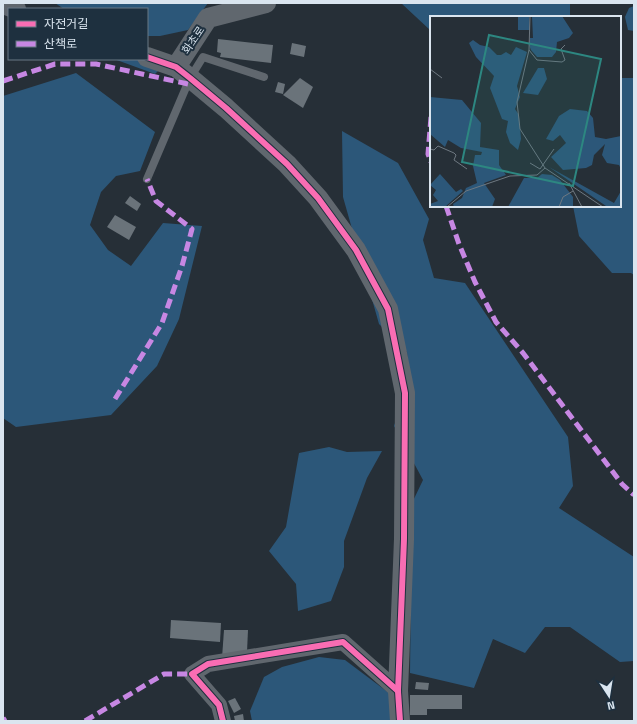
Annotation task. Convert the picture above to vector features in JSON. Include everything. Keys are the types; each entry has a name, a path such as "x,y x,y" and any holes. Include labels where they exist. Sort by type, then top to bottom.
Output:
{"street":[{"name":"화초로","path":"183,73 208,18 266,3"},
{"path":"3,4 13,8"},
{"path":"148,57 183,73 226,108 270,148 318,198 356,250 388,309 405,393 404,539 398,691 400,721"},
{"path":"223,721 219,705 192,674 208,664 343,642 398,691"}],"lane":[{"path":"147,179 183,73 203,57 264,77"}],"shaded area":[{"path":"55,3 208,3 188,30 160,36 148,36 148,8 62,8"},
{"path":"401,3 570,3 570,16 430,16 430,30"},
{"path":"634,6 634,31 628,30 625,17 629,8"},
{"path":"117,60 138,60 160,69 155,74"},
{"path":"76,73 155,132 140,171 116,176 101,192 90,225 108,250 131,266 163,223 202,226 179,319 157,366 111,415 16,427 3,418 3,96"},
{"path":"621,78 634,78 634,275 631,273 612,273 579,236 573,207 621,207"},
{"path":"342,131 398,163 429,219 423,240 434,278 465,283 568,437 573,486 559,508 634,557 634,661 620,662 570,627 545,627 525,653 493,639 474,688 410,673 412,503 423,480 394,426 409,382 407,352 379,324 343,197"},
{"path":"329,447 347,452 382,451 367,478 344,541 344,567 331,601 298,611 296,584 269,551 286,527 299,453"},
{"path":"319,657 345,660 389,693 407,721 252,721 250,711 264,677 282,667"}],"building":[{"path":"218,39 273,45 271,63 220,57 221,53 217,52"},
{"path":"292,43 306,46 304,57 290,54"},
{"path":"300,78 313,87 303,108 283,95"},
{"path":"278,82 285,84 283,94 275,92"},
{"path":"130,196 141,204 137,211 125,203"},
{"path":"115,215 136,227 129,240 107,227"},
{"path":"171,620 221,623 220,642 170,638"},
{"path":"224,630 248,630 247,652 222,658"},
{"path":"416,682 429,683 428,690 415,689"},
{"path":"410,695 462,695 462,709 427,709 427,715 410,715"},
{"path":"235,698 241,709 234,713 228,701"},
{"path":"243,714 244,721 235,721 234,716"}],"marked path":[{"path":"3,81 55,64 96,64 188,84"},
{"path":"430,129 428,154 430,159"},
{"path":"115,399 162,323 182,266 192,229 156,201 147,179"},
{"path":"446,207 459,244 475,282 496,322 523,353 622,484 634,495"},
{"path":"85,721 164,674 192,674"}],"cycle path":[{"path":"148,57 176,67 226,108 287,164 318,198 356,250 388,309 405,393 404,539 398,691 400,721"},
{"path":"223,721 219,705 192,674 208,664 343,642 398,691"}]}
